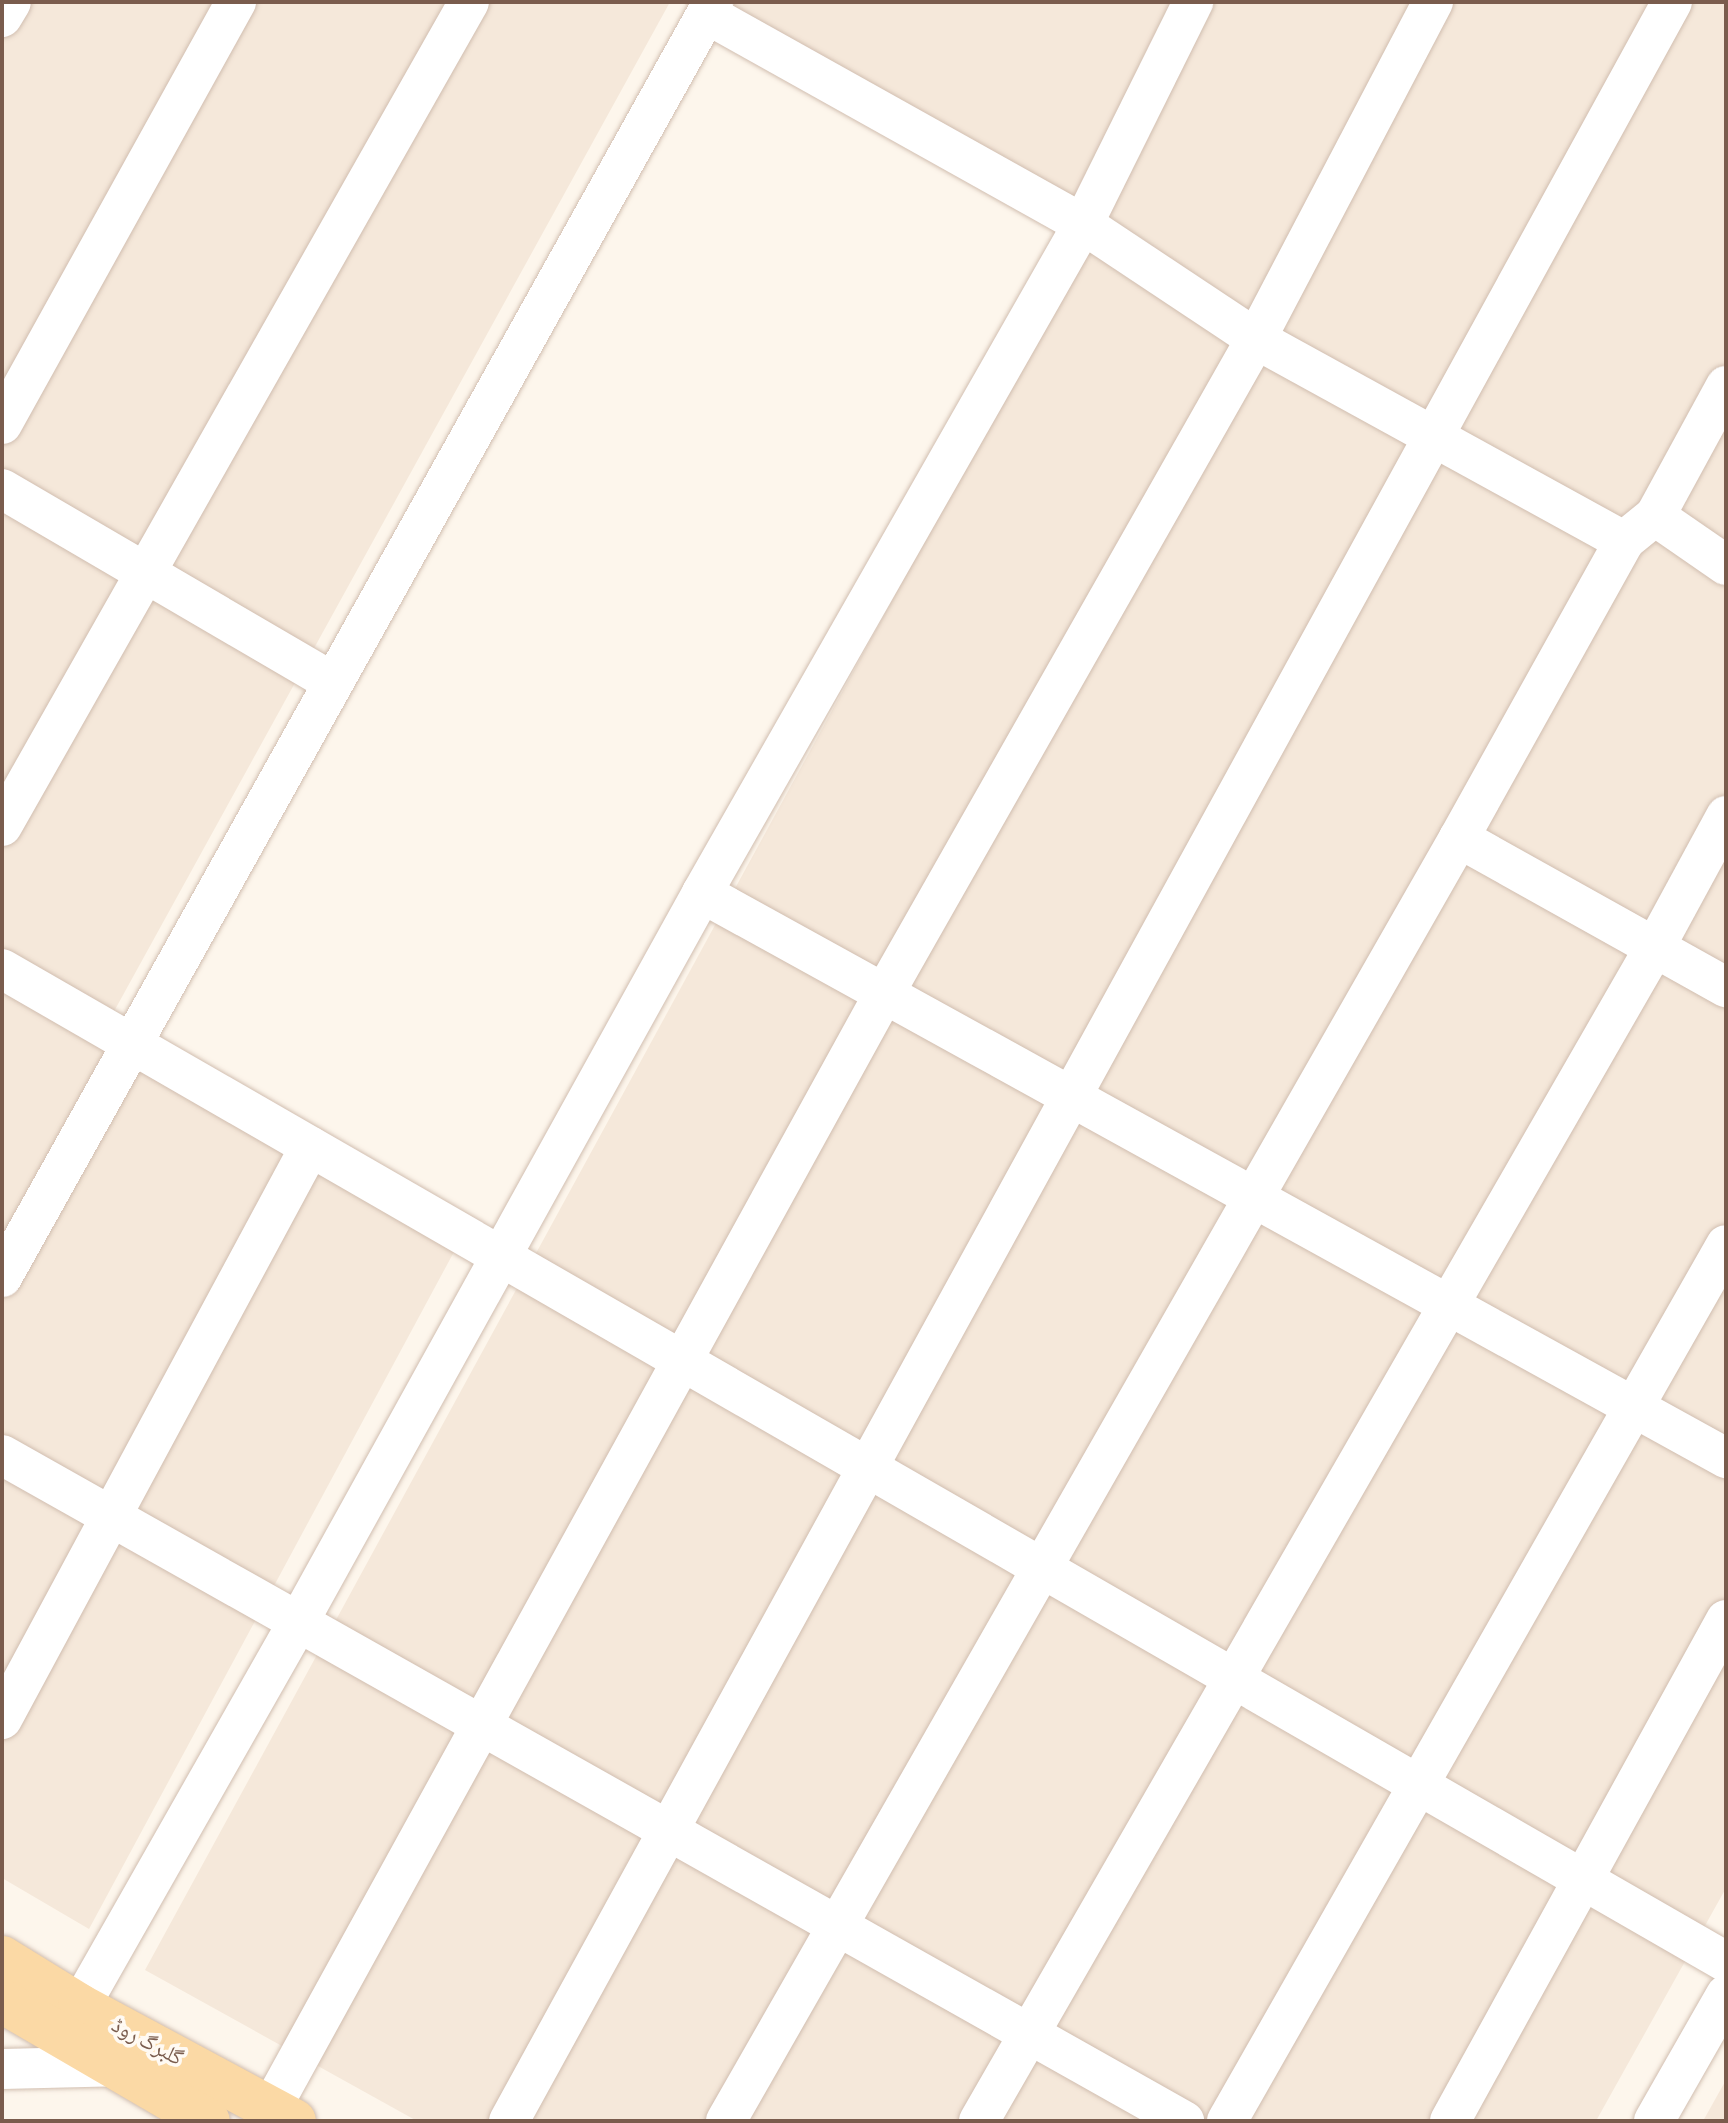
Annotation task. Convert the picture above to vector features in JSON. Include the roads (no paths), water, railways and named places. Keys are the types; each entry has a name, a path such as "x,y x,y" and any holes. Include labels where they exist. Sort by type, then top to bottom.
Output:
{"main road":[{"name":"گلبرگ روڈ","path":"2,1958 80,2006 283,2114"},
{"name":"گلبرگ روڈ","path":"2,2001 208,2121"}],"street":[{"path":"2,17 11,2"},
{"path":"2,424 236,2"},
{"path":"2,826 143,571 469,2"},
{"path":"80,2006 299,1621 702,893 1083,224 1193,2"},
{"path":"283,2114 482,1725 884,994 1256,339 1433,2"},
{"path":"509,2121 1672,2"},
{"path":"2,1277 710,8 1083,224 1256,339 1624,541"},
{"path":"726,2121 1459,838 1624,541 1655,516 1726,386"},
{"path":"2,489 332,682"},
{"path":"1655,516 1726,565"},
{"path":"979,2121 1655,947 1726,816"},
{"path":"1459,838 1726,987"},
{"path":"702,893 1726,1458"},
{"path":"2,969 1726,1962"},
{"path":"2,1719 113,1518 310,1147"},
{"path":"1227,2121 1726,1245"},
{"path":"2,1455 1184,2121"},
{"path":"1450,2121 1726,1620"},
{"path":"1654,2121 1714,2044 1726,1995"},
{"path":"2,2069 117,2067 184,2062"}]}
